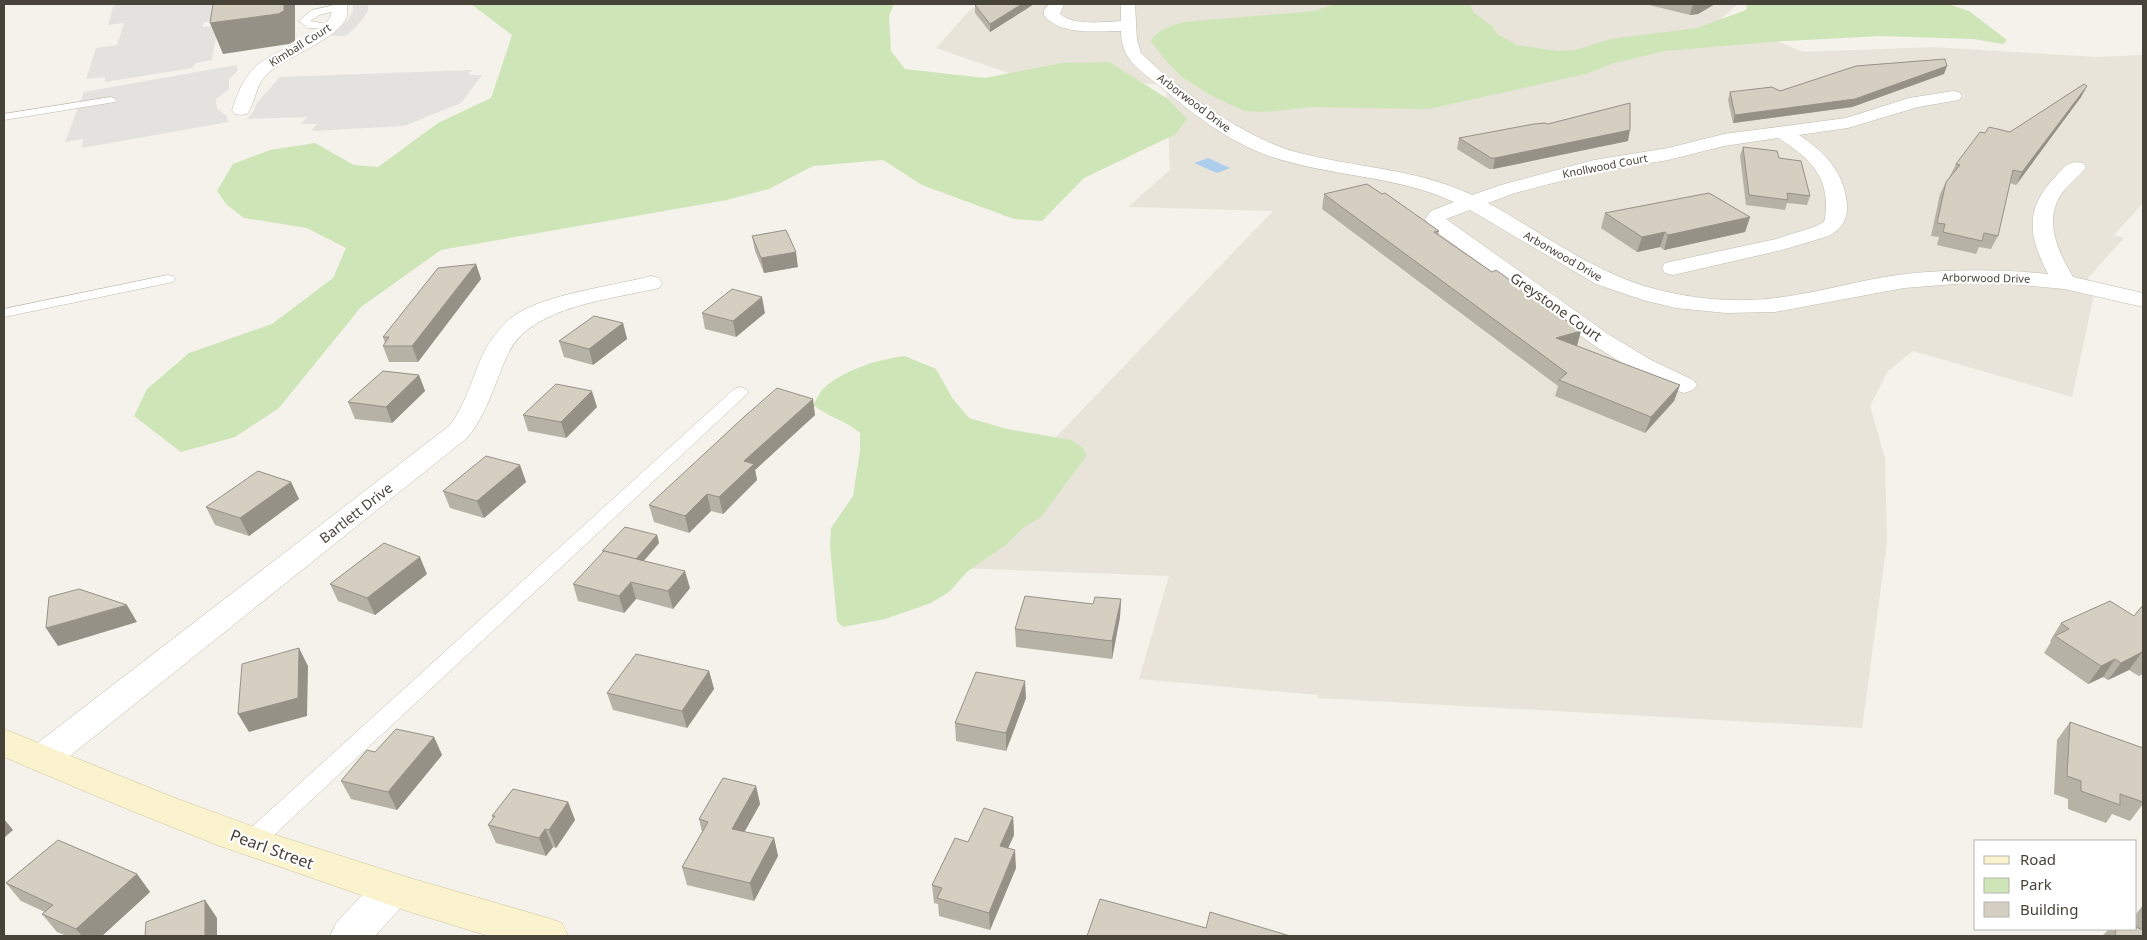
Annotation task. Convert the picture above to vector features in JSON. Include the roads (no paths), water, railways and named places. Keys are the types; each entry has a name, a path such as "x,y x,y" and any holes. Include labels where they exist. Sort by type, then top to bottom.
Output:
{"street":[{"path":"1057,4 1052,10 1052,15 1055,20 1061,22 1080,25 1130,26"},
{"name":"Arborwood Drive","path":"1128,4 1130,47 1140,61 1204,113 1239,135 1270,149 1292,156 1420,183 1472,203 1604,280 1640,292 1689,303 1738,307 1776,305 1861,288 1937,278 1991,276 2064,282 2143,300"},
{"name":"Kimball Court","path":"241,110 247,87 258,72 274,60 329,28 339,16 340,5"},
{"name":"Knollwood Court","path":"1435,219 1438,216 1532,181 1594,166 1661,155 1724,140 1854,121 1910,104 1953,96"},
{"path":"1673,268 1817,233 1831,226 1836,220 1835,193 1829,174 1812,154 1781,132"},
{"path":"2064,282 2048,250 2043,228 2042,212 2050,196 2076,167"},
{"name":"Greystone Court","path":"1435,219 1438,224 1600,339 1657,372 1684,385"},
{"name":"Bartlett Drive","path":"44,758 458,432 475,409 496,351 518,323 548,307 651,284"},
{"name":"Pearl Street","path":"4,742 184,817 251,842 392,890 548,936"},
{"path":"350,936 392,890"}],"lane":[{"path":"329,28 308,25 304,21 307,16 316,12 340,5"},
{"path":"4,118 111,100"},
{"path":"4,313 168,279"},
{"path":"251,842 740,392"}],"water":[{"path":"1208,158 1230,168 1217,173 1194,163"}]}
